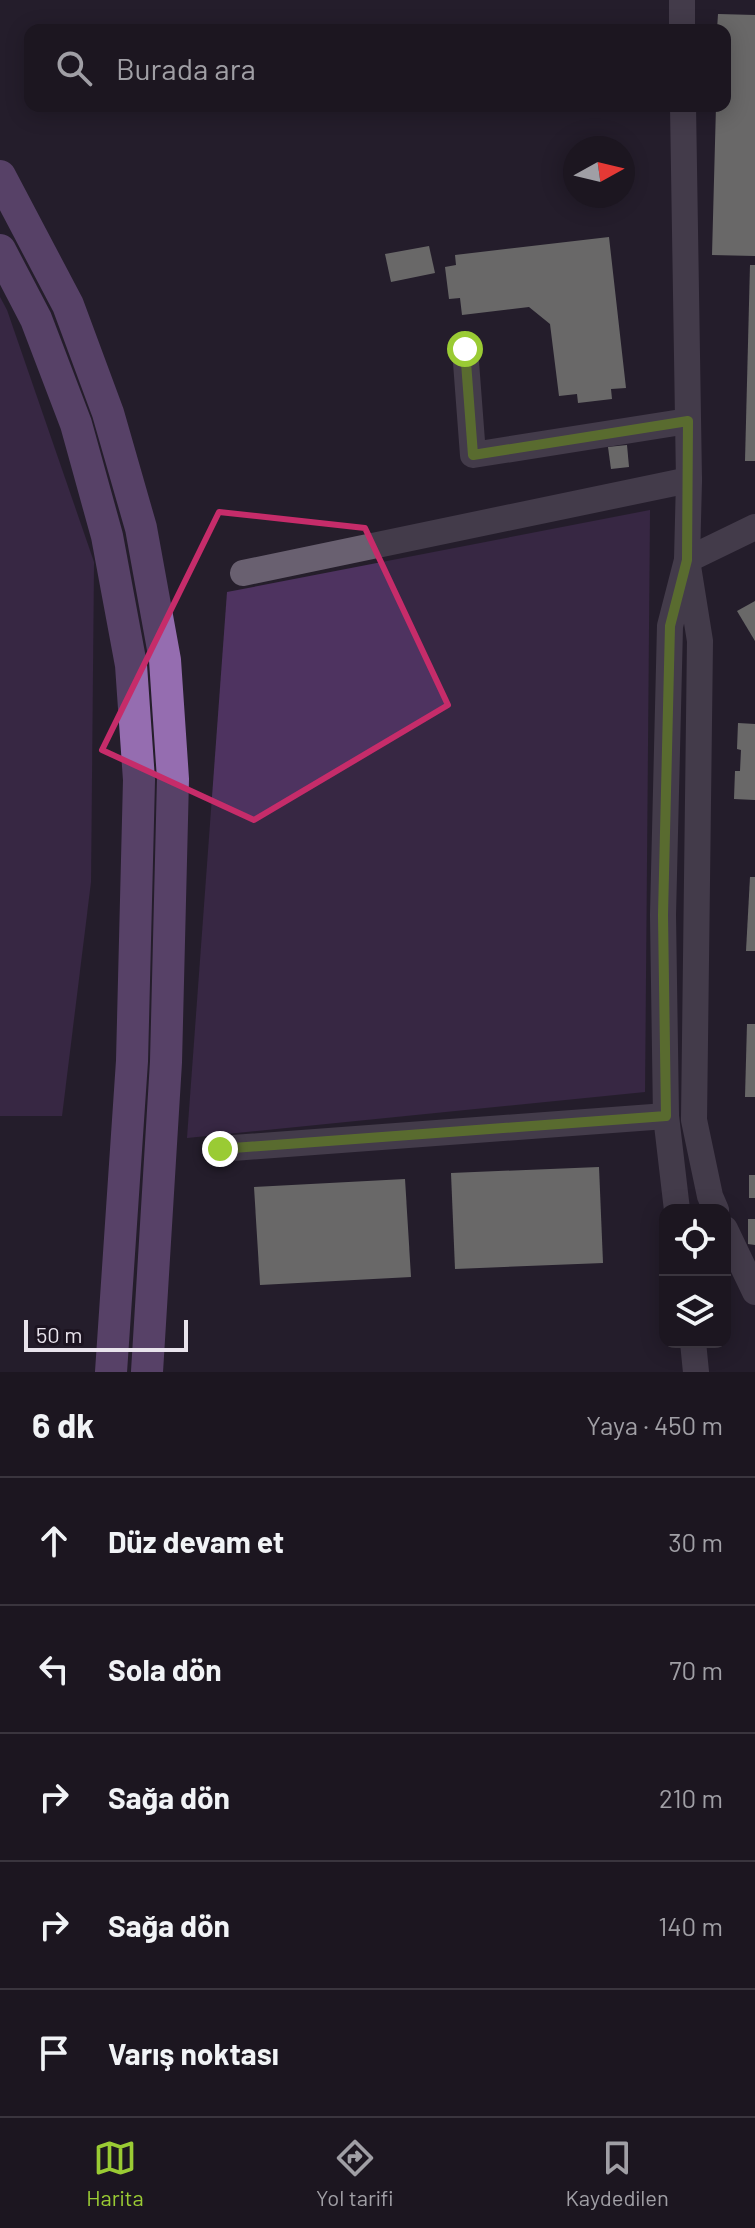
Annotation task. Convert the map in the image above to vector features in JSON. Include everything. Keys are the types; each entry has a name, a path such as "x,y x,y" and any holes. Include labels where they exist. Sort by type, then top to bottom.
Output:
{"main road":[{"path":"0,176 68,305 108,413 141,528 165,660 173,779 166,1062 151,1365"},
{"path":"0,250 36,319 76,424 107,536 131,665 139,780 132,1061 111,1372"},
{"path":"93,1372 116,1303"}],"street":[{"path":"682,0 682,24"},
{"path":"683,112 689,480 687,560 700,641 694,1120 713,1204"},
{"path":"465,349 473,455 688,421"},
{"path":"243,573 689,480"},
{"path":"676,1204 666,1116 663,915 670,626 687,560 755,527"},
{"path":"220,1149 666,1116"},
{"path":"731,1242 755,1292"},
{"path":"694,1348 696,1372"}],"highlighted area":[{"path":"219,512 365,528 448,705 254,820 102,750"}],"shaded area":[{"path":"0,297 94,562 91,882 62,1116 0,1116"},
{"path":"650,510 645,1092 187,1138 227,592"}],"building":[{"path":"718,14 755,15 755,256 712,255 716,112 731,112 731,24 717,24"},
{"path":"609,237 626,388 611,389 612,399 578,403 577,394 559,396 550,324 529,307 462,315 460,298 449,299 445,267 456,265 455,255"},
{"path":"429,246 435,273 391,282 385,254"},
{"path":"750,265 755,265 755,461 745,461"},
{"path":"627,445 629,467 611,469 608,447"},
{"path":"755,601 755,641 737,611"},
{"path":"738,723 755,724 755,800 734,799 735,771 740,771"},
{"path":"750,877 755,877 755,951 746,951"},
{"path":"747,1024 755,1024 755,1097 745,1097"},
{"path":"599,1167 603,1263 455,1269 451,1173"},
{"path":"749,1175 755,1175 755,1198 749,1198"},
{"path":"405,1179 411,1277 260,1285 254,1187"},
{"path":"748,1219 755,1219 755,1245 748,1244"}],"route":[{"path":"220,1149 666,1116 663,915 670,626 687,560 688,421 473,455 465,349"}]}
